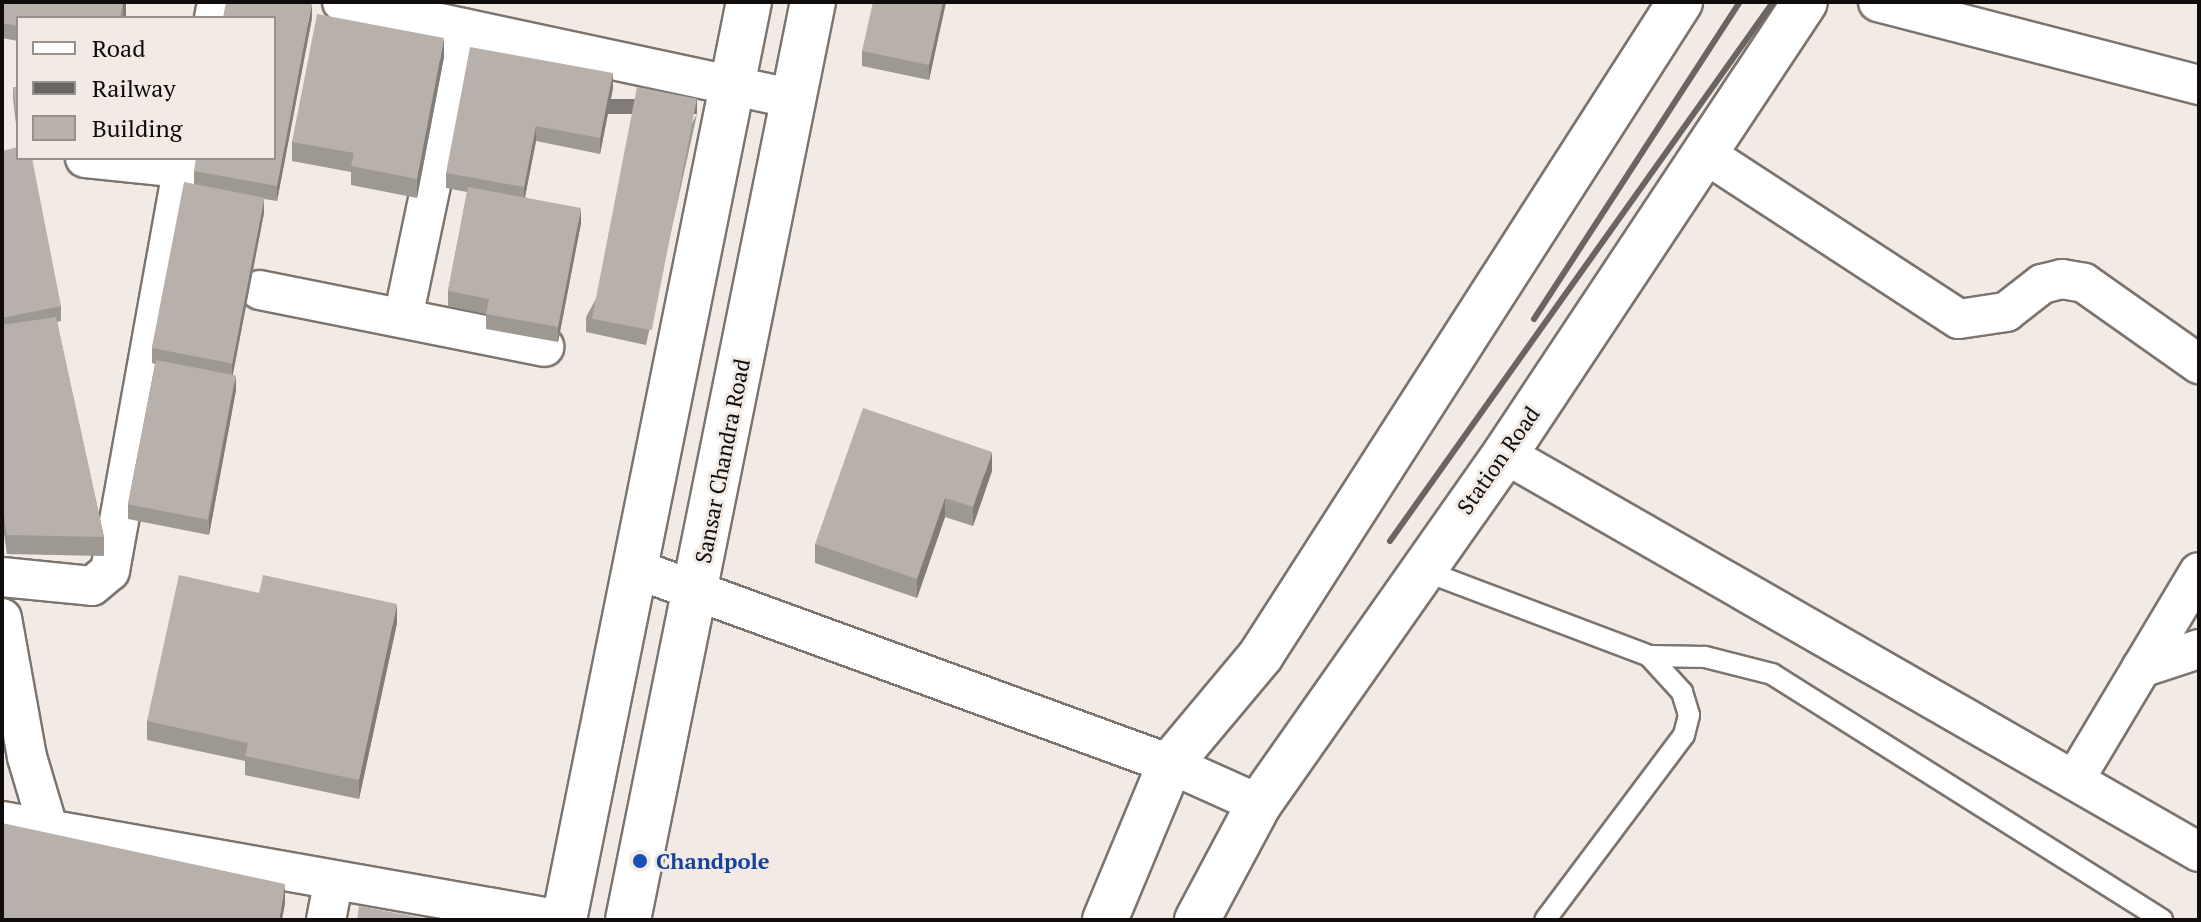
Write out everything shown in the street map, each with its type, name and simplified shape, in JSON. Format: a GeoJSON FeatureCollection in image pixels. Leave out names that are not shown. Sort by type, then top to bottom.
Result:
{"type":"FeatureCollection","features":[{"type":"Feature","properties":{"kind":"main road"},"geometry":{"type":"LineString","coordinates":[[563,920],[749,2]]}},
{"type":"Feature","properties":{"kind":"main road","name":"Sansar Chandra Road"},"geometry":{"type":"LineString","coordinates":[[628,920],[697,589],[791,98],[813,2]]}},
{"type":"Feature","properties":{"kind":"main road"},"geometry":{"type":"LineString","coordinates":[[1105,920],[1170,764],[1261,655],[1680,2]]}},
{"type":"Feature","properties":{"kind":"main road","name":"Station Road"},"geometry":{"type":"LineString","coordinates":[[1197,920],[1259,804],[1420,569],[1505,454],[1805,2]]}},
{"type":"Feature","properties":{"kind":"street"},"geometry":{"type":"LineString","coordinates":[[342,2],[791,98]]}},
{"type":"Feature","properties":{"kind":"street"},"geometry":{"type":"LineString","coordinates":[[1878,2],[2199,85]]}},
{"type":"Feature","properties":{"kind":"street"},"geometry":{"type":"LineString","coordinates":[[403,318],[464,28]]}},
{"type":"Feature","properties":{"kind":"street"},"geometry":{"type":"LineString","coordinates":[[1704,153],[1959,319],[2006,312],[2042,284],[2062,279],[2084,283],[2199,364]]}},
{"type":"Feature","properties":{"kind":"street"},"geometry":{"type":"LineString","coordinates":[[2,577],[92,586],[110,571],[183,163],[124,160]]}},
{"type":"Feature","properties":{"kind":"street"},"geometry":{"type":"LineString","coordinates":[[260,290],[544,347]]}},
{"type":"Feature","properties":{"kind":"street"},"geometry":{"type":"LineString","coordinates":[[1505,454],[2199,852]]}},
{"type":"Feature","properties":{"kind":"street"},"geometry":{"type":"LineString","coordinates":[[636,569],[1170,764],[1259,804]]}},
{"type":"Feature","properties":{"kind":"street"},"geometry":{"type":"LineString","coordinates":[[2075,779],[2199,572]]}},
{"type":"Feature","properties":{"kind":"street"},"geometry":{"type":"LineString","coordinates":[[2,618],[6,662],[27,757],[49,831]]}},
{"type":"Feature","properties":{"kind":"street"},"geometry":{"type":"LineString","coordinates":[[2141,668],[2199,649]]}},
{"type":"Feature","properties":{"kind":"street"},"geometry":{"type":"LineString","coordinates":[[2,821],[333,883],[563,920]]}},
{"type":"Feature","properties":{"kind":"street"},"geometry":{"type":"LineString","coordinates":[[326,920],[333,883]]}},
{"type":"Feature","properties":{"kind":"lane"},"geometry":{"type":"LineString","coordinates":[[1420,569],[1649,656],[1705,657],[1772,674],[2162,920]]}},
{"type":"Feature","properties":{"kind":"lane"},"geometry":{"type":"LineString","coordinates":[[1545,920],[1684,735],[1689,715],[1682,692],[1649,656]]}},
{"type":"Feature","properties":{"kind":"building"},"geometry":{"type":"Polygon","coordinates":[[[2,2],[123,2],[120,16],[16,16],[16,26],[2,23],[2,2]]]}},
{"type":"Feature","properties":{"kind":"building"},"geometry":{"type":"Polygon","coordinates":[[[226,2],[312,3],[277,186],[194,171],[196,160],[276,160],[276,16],[223,16],[226,2]]]}},
{"type":"Feature","properties":{"kind":"building"},"geometry":{"type":"Polygon","coordinates":[[[873,2],[943,2],[929,65],[862,51],[873,2]]]}},
{"type":"Feature","properties":{"kind":"building"},"geometry":{"type":"Polygon","coordinates":[[[317,14],[444,38],[417,179],[351,166],[354,153],[292,142],[317,14]]]}},
{"type":"Feature","properties":{"kind":"building"},"geometry":{"type":"Polygon","coordinates":[[[470,47],[613,73],[600,138],[536,126],[524,187],[446,173],[470,47]]]}},
{"type":"Feature","properties":{"kind":"building"},"geometry":{"type":"Polygon","coordinates":[[[637,87],[697,99],[652,330],[592,319],[637,87]]]}},
{"type":"Feature","properties":{"kind":"building"},"geometry":{"type":"Polygon","coordinates":[[[16,148],[16,160],[32,160],[61,306],[2,318],[2,151],[16,148]]]}},
{"type":"Feature","properties":{"kind":"building"},"geometry":{"type":"Polygon","coordinates":[[[184,182],[264,198],[232,364],[152,348],[184,182]]]}},
{"type":"Feature","properties":{"kind":"building"},"geometry":{"type":"Polygon","coordinates":[[[468,187],[581,208],[558,327],[486,314],[489,299],[448,291],[468,187]]]}},
{"type":"Feature","properties":{"kind":"building"},"geometry":{"type":"Polygon","coordinates":[[[56,317],[104,537],[7,535],[2,502],[2,325],[56,317]]]}},
{"type":"Feature","properties":{"kind":"building"},"geometry":{"type":"Polygon","coordinates":[[[156,360],[236,375],[207,520],[128,504],[156,360]]]}},
{"type":"Feature","properties":{"kind":"building"},"geometry":{"type":"Polygon","coordinates":[[[863,408],[992,452],[973,507],[945,498],[917,579],[815,544],[863,408]]]}},
{"type":"Feature","properties":{"kind":"building"},"geometry":{"type":"Polygon","coordinates":[[[179,575],[259,593],[263,575],[397,604],[359,780],[245,756],[248,743],[147,721],[179,575]]]}},
{"type":"Feature","properties":{"kind":"building"},"geometry":{"type":"Polygon","coordinates":[[[2,823],[285,884],[279,920],[2,920],[2,823]]]}},
{"type":"Feature","properties":{"kind":"building"},"geometry":{"type":"Polygon","coordinates":[[[359,906],[433,920],[357,920],[359,906]]]}},
{"type":"Feature","properties":{"kind":"railway"},"geometry":{"type":"LineString","coordinates":[[1534,319],[1740,2]]}},
{"type":"Feature","properties":{"kind":"railway"},"geometry":{"type":"LineString","coordinates":[[1390,541],[1773,2]]}},
{"type":"Feature","properties":{"kind":"place","name":"Chandpole"},"geometry":{"type":"Point","coordinates":[640,861]}}]}
